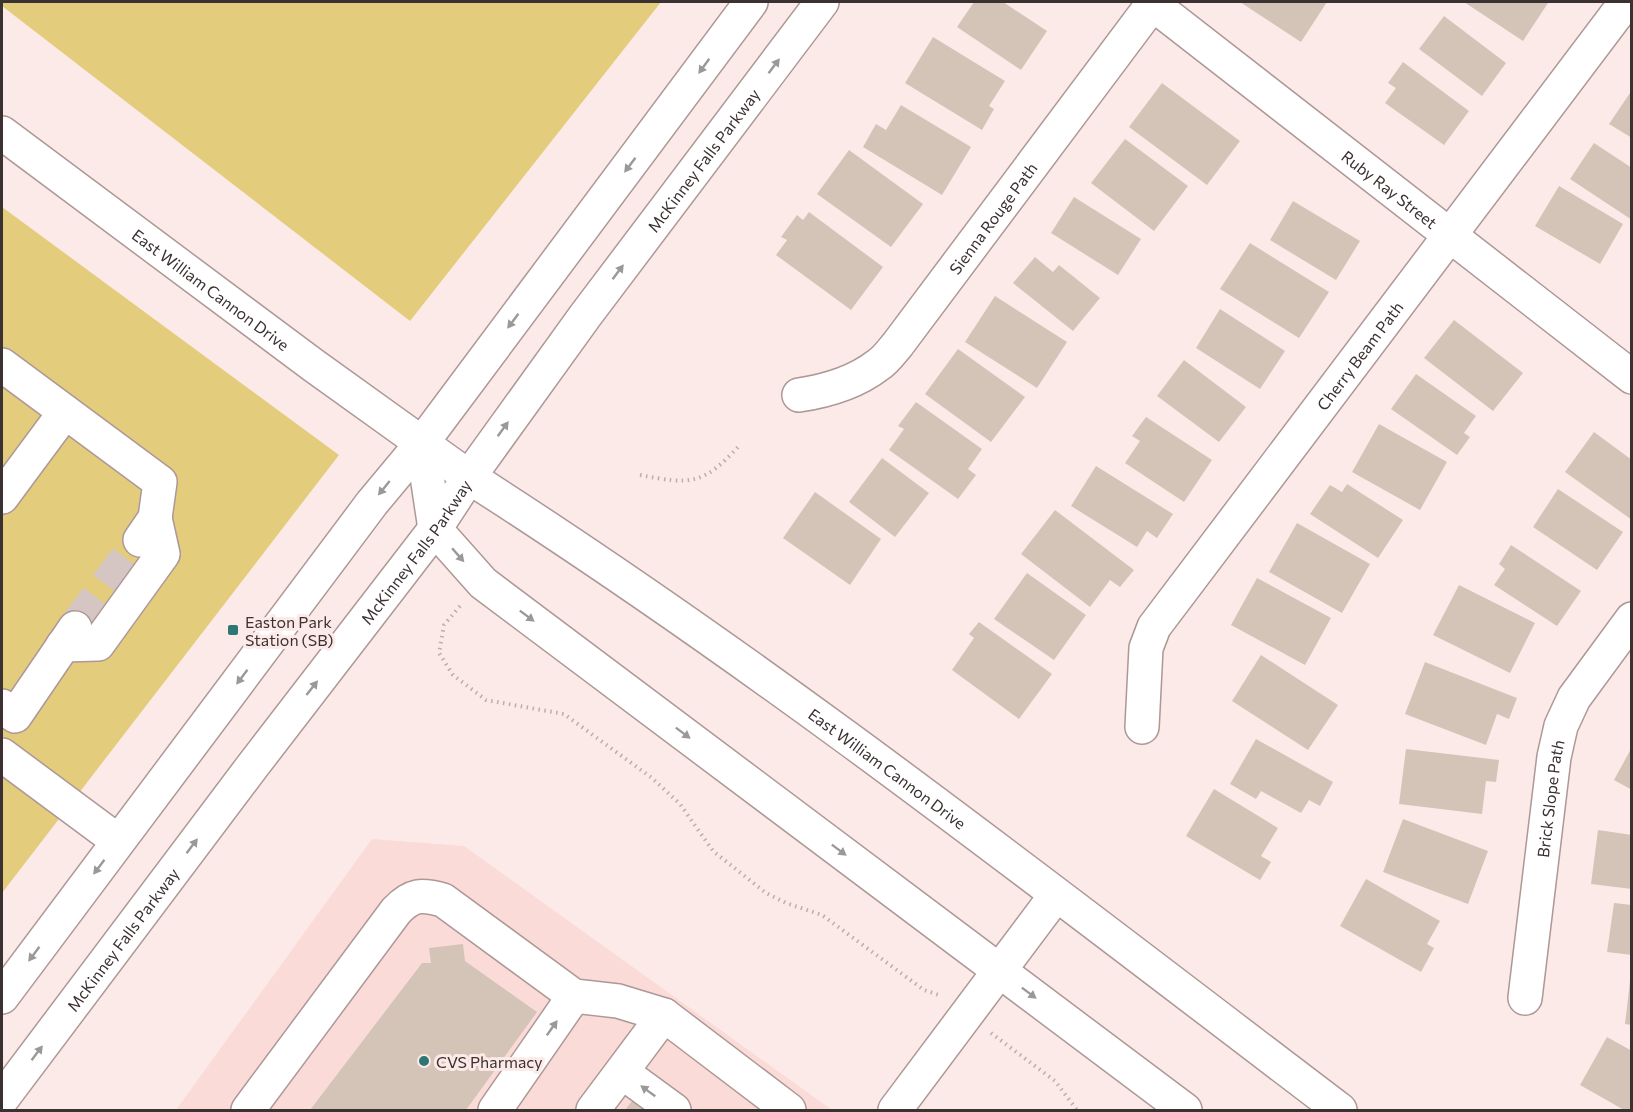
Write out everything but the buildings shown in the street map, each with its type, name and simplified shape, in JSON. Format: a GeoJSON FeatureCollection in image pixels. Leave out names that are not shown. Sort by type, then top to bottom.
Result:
{"type":"FeatureCollection","features":[{"type":"Feature","properties":{"kind":"street"},"geometry":{"type":"LineString","coordinates":[[2,997],[372,503],[422,443],[751,2]]}},
{"type":"Feature","properties":{"kind":"street","name":"McKinney Falls Parkway"},"geometry":{"type":"LineString","coordinates":[[2,1100],[250,768],[435,529],[469,477],[585,316],[822,2]]}},
{"type":"Feature","properties":{"kind":"street","name":"Ruby Ray Street"},"geometry":{"type":"LineString","coordinates":[[1153,2],[1632,377]]}},
{"type":"Feature","properties":{"kind":"street","name":"Sienna Rouge Path"},"geometry":{"type":"LineString","coordinates":[[799,395],[824,391],[852,380],[879,365],[898,344],[1153,2]]}},
{"type":"Feature","properties":{"kind":"street","name":"Cherry Beam Path"},"geometry":{"type":"LineString","coordinates":[[1142,727],[1146,648],[1154,627],[1626,2]]}},
{"type":"Feature","properties":{"kind":"street","name":"East William Cannon Drive"},"geometry":{"type":"LineString","coordinates":[[2,133],[313,365],[469,477],[713,639],[1340,1110]]}},
{"type":"Feature","properties":{"kind":"street"},"geometry":{"type":"LineString","coordinates":[[2,364],[160,482],[147,529],[163,554],[98,644],[70,635],[15,716],[2,706]]}},
{"type":"Feature","properties":{"kind":"street"},"geometry":{"type":"LineString","coordinates":[[2,497],[65,412]]}},
{"type":"Feature","properties":{"kind":"street"},"geometry":{"type":"LineString","coordinates":[[422,443],[435,529],[483,583],[1185,1110]]}},
{"type":"Feature","properties":{"kind":"street","name":"Brick Slope Path"},"geometry":{"type":"LineString","coordinates":[[1526,998],[1554,757],[1561,726],[1574,698],[1632,619]]}},
{"type":"Feature","properties":{"kind":"street"},"geometry":{"type":"LineString","coordinates":[[2,755],[118,841]]}},
{"type":"Feature","properties":{"kind":"street"},"geometry":{"type":"LineString","coordinates":[[895,1110],[1056,895]]}},
{"type":"Feature","properties":{"kind":"street"},"geometry":{"type":"LineString","coordinates":[[248,1110],[396,911],[406,901],[418,896],[430,896],[443,900],[574,996],[618,1001],[664,1015],[784,1109]]}},
{"type":"Feature","properties":{"kind":"street"},"geometry":{"type":"LineString","coordinates":[[495,1110],[574,996]]}},
{"type":"Feature","properties":{"kind":"street"},"geometry":{"type":"LineString","coordinates":[[593,1110],[664,1015]]}},
{"type":"Feature","properties":{"kind":"street"},"geometry":{"type":"LineString","coordinates":[[622,1072],[674,1110]]}},
{"type":"Feature","properties":{"kind":"path"},"geometry":{"type":"LineString","coordinates":[[640,475],[687,482],[703,477],[722,464],[739,446]]}},
{"type":"Feature","properties":{"kind":"path"},"geometry":{"type":"LineString","coordinates":[[460,606],[444,625],[439,653],[453,675],[486,700],[564,714],[652,778],[680,804],[713,851],[766,893],[786,903],[822,915],[924,990],[940,995],[1055,1081],[1077,1110]]}},
{"type":"Feature","properties":{"kind":"shaded area"},"geometry":{"type":"Polygon","coordinates":[[[2,2],[661,2],[410,321],[2,6],[2,2]]]}},
{"type":"Feature","properties":{"kind":"shaded area"},"geometry":{"type":"Polygon","coordinates":[[[2,207],[339,455],[2,893],[2,207]]]}},
{"type":"Feature","properties":{"kind":"shaded area"},"geometry":{"type":"Polygon","coordinates":[[[372,839],[464,846],[832,1110],[176,1110],[372,839]]]}},
{"type":"Feature","properties":{"kind":"tunnel"},"geometry":{"type":"LineString","coordinates":[[77,624],[140,540]]}},
{"type":"Feature","properties":{"kind":"place","name":"Easton Park Station (SB)"},"geometry":{"type":"Point","coordinates":[233,630]}},
{"type":"Feature","properties":{"kind":"place","name":"CVS Pharmacy"},"geometry":{"type":"Point","coordinates":[424,1061]}}]}
